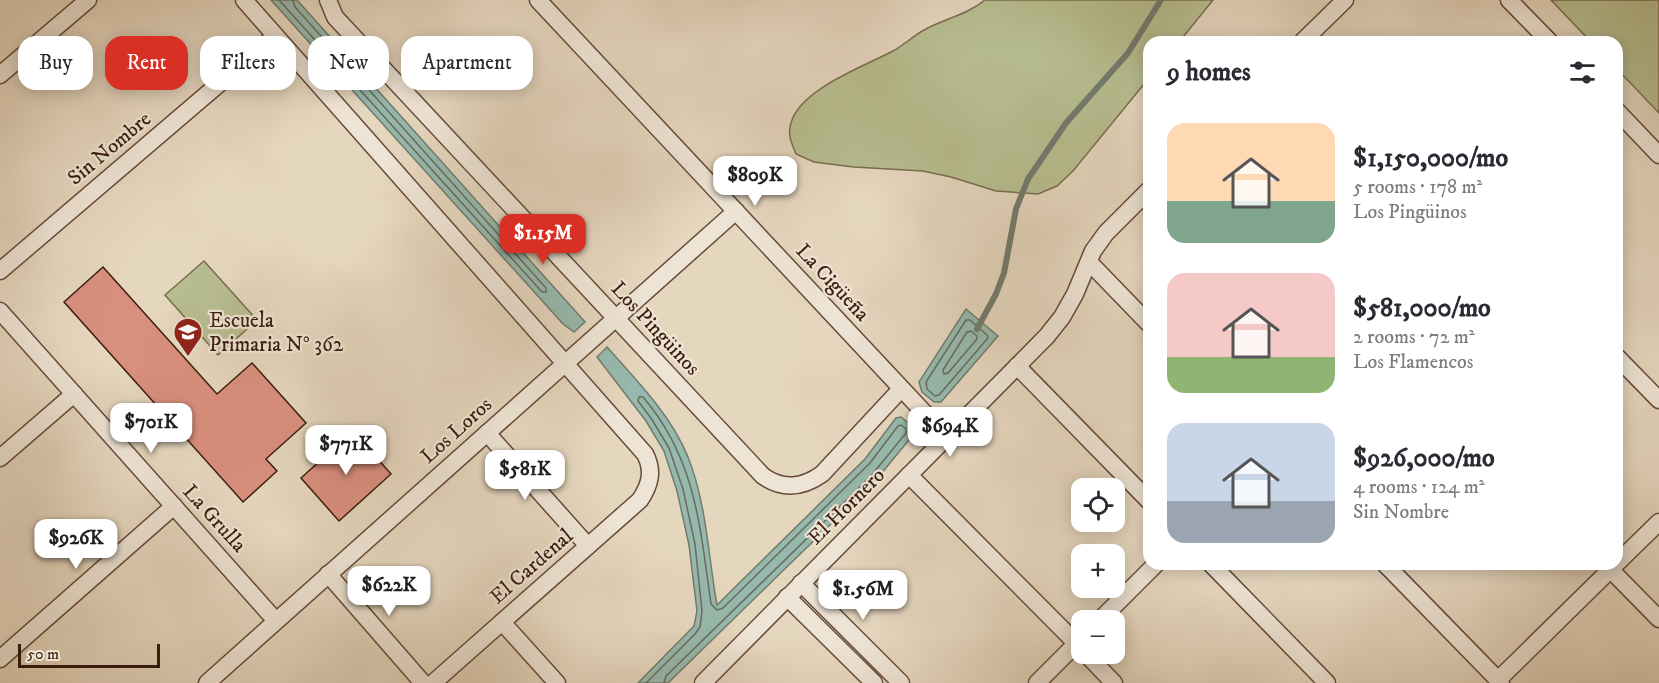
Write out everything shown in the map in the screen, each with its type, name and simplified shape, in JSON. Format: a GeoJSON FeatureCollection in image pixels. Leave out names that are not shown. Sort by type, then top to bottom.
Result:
{"type":"FeatureCollection","features":[{"type":"Feature","properties":{"kind":"street"},"geometry":{"type":"LineString","coordinates":[[0,75],[88,0]]}},
{"type":"Feature","properties":{"kind":"street"},"geometry":{"type":"LineString","coordinates":[[243,0],[275,36]]}},
{"type":"Feature","properties":{"kind":"street","name":"La Cigüeña"},"geometry":{"type":"LineString","coordinates":[[538,0],[947,437]]}},
{"type":"Feature","properties":{"kind":"street"},"geometry":{"type":"LineString","coordinates":[[1309,36],[1345,0]]}},
{"type":"Feature","properties":{"kind":"street"},"geometry":{"type":"LineString","coordinates":[[1509,0],[1544,36]]}},
{"type":"Feature","properties":{"kind":"street","name":"Los Pingüinos"},"geometry":{"type":"LineString","coordinates":[[328,1],[335,16],[764,476],[782,486],[792,486]]}},
{"type":"Feature","properties":{"kind":"street"},"geometry":{"type":"LineString","coordinates":[[296,60],[565,363]]}},
{"type":"Feature","properties":{"kind":"street","name":"Sin Nombre"},"geometry":{"type":"LineString","coordinates":[[0,272],[212,90]]}},
{"type":"Feature","properties":{"kind":"street"},"geometry":{"type":"LineString","coordinates":[[1623,117],[1659,155]]}},
{"type":"Feature","properties":{"kind":"street","name":"El Hornero"},"geometry":{"type":"LineString","coordinates":[[703,683],[1047,336],[1062,317],[1106,233],[1143,196]]}},
{"type":"Feature","properties":{"kind":"street","name":"Los Loros"},"geometry":{"type":"LineString","coordinates":[[207,683],[736,211]]}},
{"type":"Feature","properties":{"kind":"street"},"geometry":{"type":"LineString","coordinates":[[1089,262],[1143,318]]}},
{"type":"Feature","properties":{"kind":"street","name":"La Grulla"},"geometry":{"type":"LineString","coordinates":[[0,311],[276,621]]}},
{"type":"Feature","properties":{"kind":"street","name":"El Cardenal"},"geometry":{"type":"LineString","coordinates":[[433,683],[640,500],[649,485],[651,476],[649,461],[645,454],[565,363]]}},
{"type":"Feature","properties":{"kind":"street"},"geometry":{"type":"LineString","coordinates":[[1623,363],[1659,400]]}},
{"type":"Feature","properties":{"kind":"street"},"geometry":{"type":"LineString","coordinates":[[1017,366],[1143,495]]}},
{"type":"Feature","properties":{"kind":"street","name":"El Hornero"},"geometry":{"type":"LineString","coordinates":[[792,486],[803,484],[822,474],[901,389]]}},
{"type":"Feature","properties":{"kind":"street"},"geometry":{"type":"LineString","coordinates":[[0,458],[74,394]]}},
{"type":"Feature","properties":{"kind":"street"},"geometry":{"type":"LineString","coordinates":[[487,433],[588,546]]}},
{"type":"Feature","properties":{"kind":"street"},"geometry":{"type":"LineString","coordinates":[[909,475],[1071,636]]}},
{"type":"Feature","properties":{"kind":"street"},"geometry":{"type":"LineString","coordinates":[[0,659],[174,506]]}},
{"type":"Feature","properties":{"kind":"street"},"geometry":{"type":"LineString","coordinates":[[1623,555],[1659,522]]}},
{"type":"Feature","properties":{"kind":"street"},"geometry":{"type":"LineString","coordinates":[[1110,610],[1150,570]]}},
{"type":"Feature","properties":{"kind":"street"},"geometry":{"type":"LineString","coordinates":[[1217,570],[1327,683]]}},
{"type":"Feature","properties":{"kind":"street"},"geometry":{"type":"LineString","coordinates":[[1391,570],[1500,681],[1607,570]]}},
{"type":"Feature","properties":{"kind":"street"},"geometry":{"type":"LineString","coordinates":[[1616,570],[1659,619]]}},
{"type":"Feature","properties":{"kind":"street"},"geometry":{"type":"LineString","coordinates":[[328,574],[423,683]]}},
{"type":"Feature","properties":{"kind":"street"},"geometry":{"type":"LineString","coordinates":[[801,583],[901,683]]}},
{"type":"Feature","properties":{"kind":"street"},"geometry":{"type":"LineString","coordinates":[[787,597],[874,683]]}},
{"type":"Feature","properties":{"kind":"street"},"geometry":{"type":"LineString","coordinates":[[502,622],[557,683]]}},
{"type":"Feature","properties":{"kind":"street"},"geometry":{"type":"LineString","coordinates":[[1037,683],[1071,654]]}},
{"type":"Feature","properties":{"kind":"street"},"geometry":{"type":"LineString","coordinates":[[1097,664],[1114,683]]}},
{"type":"Feature","properties":{"kind":"green space"},"geometry":{"type":"Polygon","coordinates":[[[985,0],[1213,0],[1184,36],[1143,36],[1143,85],[1073,171],[1057,186],[1038,194],[996,191],[923,171],[814,162],[796,154],[790,139],[791,123],[797,111],[820,89],[893,51],[924,30],[985,0]]]}},
{"type":"Feature","properties":{"kind":"green space"},"geometry":{"type":"Polygon","coordinates":[[[1551,0],[1659,0],[1659,113],[1623,75],[1623,36],[1585,36],[1551,0]]]}},
{"type":"Feature","properties":{"kind":"green space"},"geometry":{"type":"Polygon","coordinates":[[[204,261],[257,320],[218,355],[165,295],[204,261]]]}},
{"type":"Feature","properties":{"kind":"water"},"geometry":{"type":"Polygon","coordinates":[[[271,0],[297,0],[329,36],[308,36],[308,41],[271,0]]]}},
{"type":"Feature","properties":{"kind":"water"},"geometry":{"type":"Polygon","coordinates":[[[352,90],[377,90],[585,322],[574,332],[563,324],[352,90]]]}},
{"type":"Feature","properties":{"kind":"water"},"geometry":{"type":"Polygon","coordinates":[[[966,309],[998,336],[941,402],[934,402],[922,392],[919,382],[966,309]]]}},
{"type":"Feature","properties":{"kind":"water"},"geometry":{"type":"Polygon","coordinates":[[[607,347],[663,413],[688,457],[703,512],[717,605],[865,459],[896,418],[901,417],[913,427],[913,435],[876,480],[668,683],[638,683],[694,626],[697,611],[689,545],[677,491],[664,451],[646,421],[597,357],[607,347]]]}},
{"type":"Feature","properties":{"kind":"building"},"geometry":{"type":"Polygon","coordinates":[[[103,267],[217,394],[252,363],[306,423],[266,459],[277,471],[243,502],[64,302],[103,267]]]}},
{"type":"Feature","properties":{"kind":"building"},"geometry":{"type":"Polygon","coordinates":[[[353,431],[391,474],[339,521],[301,478],[353,431]]]}},
{"type":"Feature","properties":{"kind":"waterway"},"geometry":{"type":"LineString","coordinates":[[977,329],[996,294],[1004,273],[1016,209],[1028,179],[1066,123],[1128,53],[1161,0]]}},
{"type":"Feature","properties":{"kind":"place","name":"Escuela Primaria N° 362"},"geometry":{"type":"Point","coordinates":[188,358]}}]}
